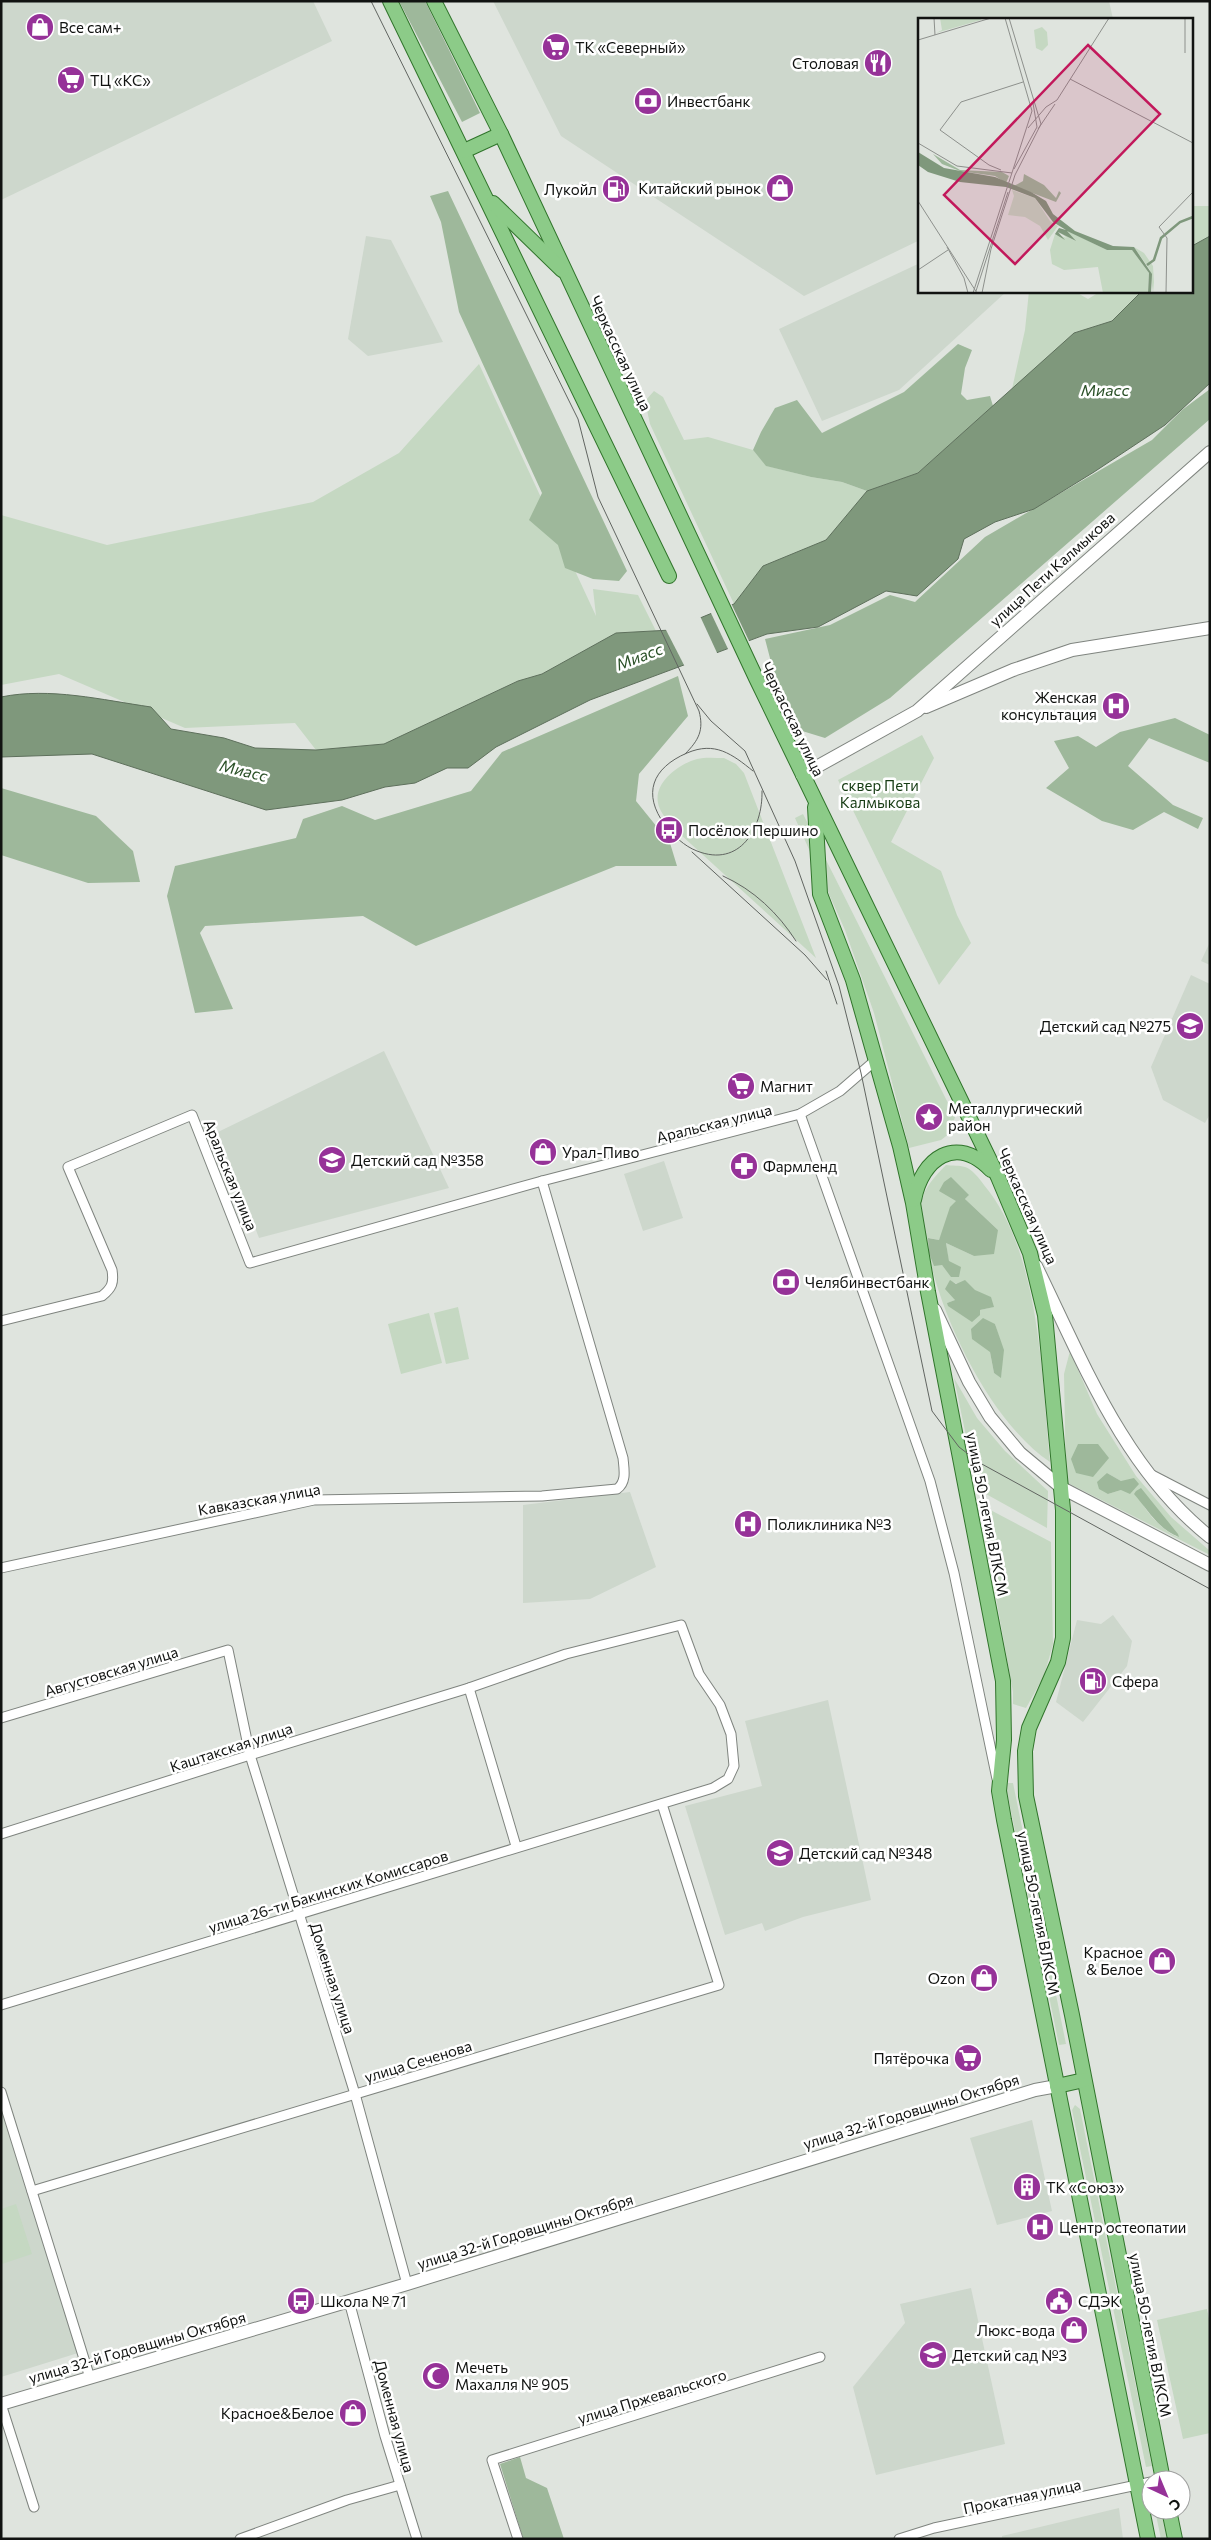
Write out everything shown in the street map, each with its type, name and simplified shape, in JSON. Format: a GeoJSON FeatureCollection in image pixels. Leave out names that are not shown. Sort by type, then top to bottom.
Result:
{"type":"FeatureCollection","features":[{"type":"Feature","properties":{"kind":"main road"},"geometry":{"type":"LineString","coordinates":[[390,1],[669,576]]}},
{"type":"Feature","properties":{"kind":"main road","name":"Черкасская улица"},"geometry":{"type":"LineString","coordinates":[[434,1],[501,134],[802,775],[998,1177],[1030,1254],[1098,1395],[1146,1472],[1176,1507],[1210,1536]]}},
{"type":"Feature","properties":{"kind":"main road"},"geometry":{"type":"LineString","coordinates":[[464,151],[501,134]]}},
{"type":"Feature","properties":{"kind":"main road"},"geometry":{"type":"LineString","coordinates":[[485,196],[568,276]]}},
{"type":"Feature","properties":{"kind":"main road","name":"улица Пети Калмыкова"},"geometry":{"type":"LineString","coordinates":[[917,711],[1210,452]]}},
{"type":"Feature","properties":{"kind":"main road","name":"улица Пети Калмыкова"},"geometry":{"type":"LineString","coordinates":[[802,775],[917,711],[1013,670],[1072,650],[1210,628]]}},
{"type":"Feature","properties":{"kind":"main road"},"geometry":{"type":"LineString","coordinates":[[814,800],[820,894],[853,980],[877,1059],[913,1203],[928,1292],[950,1346],[990,1417],[1020,1452],[1062,1488],[1210,1566]]}},
{"type":"Feature","properties":{"kind":"main road"},"geometry":{"type":"LineString","coordinates":[[913,1203],[917,1184],[926,1168],[950,1152],[963,1151],[975,1156],[998,1177]]}},
{"type":"Feature","properties":{"kind":"main road","name":"улица 50-летия ВЛКСМ"},"geometry":{"type":"LineString","coordinates":[[1030,1254],[1045,1315],[1062,1488],[1063,1638],[1058,1662],[1029,1728],[1025,1751],[1026,1796],[1084,2080],[1157,2470]]}},
{"type":"Feature","properties":{"kind":"main road","name":"улица 50-летия ВЛКСМ"},"geometry":{"type":"LineString","coordinates":[[928,1292],[1003,1681],[1004,1740],[999,1791],[1056,2086],[1148,2539]]}},
{"type":"Feature","properties":{"kind":"main road"},"geometry":{"type":"LineString","coordinates":[[1056,2086],[1084,2080]]}},
{"type":"Feature","properties":{"kind":"main road","name":"улица 32-й Годовщины Октября"},"geometry":{"type":"LineString","coordinates":[[1,2404],[407,2284],[1035,2090],[1056,2086]]}},
{"type":"Feature","properties":{"kind":"main road"},"geometry":{"type":"LineString","coordinates":[[1171,2520],[1175,2539]]}},
{"type":"Feature","properties":{"kind":"street","name":"Аральская улица"},"geometry":{"type":"LineString","coordinates":[[1,1321],[102,1296],[110,1290],[114,1281],[112,1270],[68,1167],[192,1115],[250,1263],[542,1181],[800,1114],[840,1091],[877,1059]]}},
{"type":"Feature","properties":{"kind":"street"},"geometry":{"type":"LineString","coordinates":[[800,1114],[930,1482],[954,1573],[999,1791]]}},
{"type":"Feature","properties":{"kind":"street","name":"Кавказская улица"},"geometry":{"type":"LineString","coordinates":[[1,1568],[314,1500],[542,1496],[617,1489],[622,1486],[625,1475],[622,1458],[542,1181]]}},
{"type":"Feature","properties":{"kind":"street"},"geometry":{"type":"LineString","coordinates":[[1146,1472],[1210,1505]]}},
{"type":"Feature","properties":{"kind":"street","name":"Каштакская улица"},"geometry":{"type":"LineString","coordinates":[[1,1834],[469,1688],[566,1654],[681,1625]]}},
{"type":"Feature","properties":{"kind":"street","name":"улица 26-ти Бакинских Комиссаров"},"geometry":{"type":"LineString","coordinates":[[1,2005],[299,1916],[516,1846],[713,1788],[728,1779],[734,1766],[731,1734],[720,1705],[699,1674],[681,1625]]}},
{"type":"Feature","properties":{"kind":"street","name":"Августовская улица"},"geometry":{"type":"LineString","coordinates":[[1,1718],[228,1650]]}},
{"type":"Feature","properties":{"kind":"street","name":"Доменная улица"},"geometry":{"type":"LineString","coordinates":[[228,1650],[250,1755],[355,2094],[407,2284]]}},
{"type":"Feature","properties":{"kind":"street"},"geometry":{"type":"LineString","coordinates":[[469,1688],[516,1846]]}},
{"type":"Feature","properties":{"kind":"street","name":"улица Сеченова"},"geometry":{"type":"LineString","coordinates":[[32,2191],[719,1985],[662,1804]]}},
{"type":"Feature","properties":{"kind":"street"},"geometry":{"type":"LineString","coordinates":[[1,2092],[90,2378]]}},
{"type":"Feature","properties":{"kind":"street","name":"Доменная улица"},"geometry":{"type":"LineString","coordinates":[[349,2301],[400,2485],[417,2539]]}},
{"type":"Feature","properties":{"kind":"street","name":"улица Пржевальского"},"geometry":{"type":"LineString","coordinates":[[518,2539],[492,2460],[820,2357]]}},
{"type":"Feature","properties":{"kind":"street"},"geometry":{"type":"LineString","coordinates":[[1,2404],[34,2507]]}},
{"type":"Feature","properties":{"kind":"street","name":"Прокатная улица"},"geometry":{"type":"LineString","coordinates":[[898,2539],[934,2528],[1141,2484]]}},
{"type":"Feature","properties":{"kind":"street"},"geometry":{"type":"LineString","coordinates":[[240,2539],[347,2500],[400,2485]]}},
{"type":"Feature","properties":{"kind":"shaded area"},"geometry":{"type":"Polygon","coordinates":[[[1,1],[313,1],[332,41],[1,200],[1,1]]]}},
{"type":"Feature","properties":{"kind":"shaded area"},"geometry":{"type":"Polygon","coordinates":[[[399,1],[425,1],[480,113],[462,122],[399,1]]]}},
{"type":"Feature","properties":{"kind":"shaded area","name":"Китайский рынок"},"geometry":{"type":"Polygon","coordinates":[[[493,1],[1109,1],[1113,18],[918,18],[918,241],[804,296],[561,136],[493,1]]]}},
{"type":"Feature","properties":{"kind":"shaded area"},"geometry":{"type":"Polygon","coordinates":[[[448,191],[627,571],[619,581],[593,579],[565,568],[558,545],[529,520],[542,493],[459,312],[441,222],[430,196],[448,191]]]}},
{"type":"Feature","properties":{"kind":"shaded area"},"geometry":{"type":"Polygon","coordinates":[[[366,236],[391,240],[443,342],[368,356],[348,339],[366,236]]]}},
{"type":"Feature","properties":{"kind":"shaded area"},"geometry":{"type":"Polygon","coordinates":[[[918,264],[918,292],[1006,292],[899,390],[822,421],[779,329],[918,264]]]}},
{"type":"Feature","properties":{"kind":"shaded area"},"geometry":{"type":"Polygon","coordinates":[[[958,344],[972,350],[965,368],[961,394],[967,400],[990,396],[993,406],[918,473],[867,491],[842,482],[766,466],[753,450],[775,408],[797,400],[822,433],[904,392],[958,344]]]}},
{"type":"Feature","properties":{"kind":"shaded area"},"geometry":{"type":"Polygon","coordinates":[[[1210,389],[1210,419],[890,698],[825,738],[799,730],[777,685],[765,639],[830,625],[890,595],[915,602],[985,537],[1152,440],[1182,410],[1210,389]]]}},
{"type":"Feature","properties":{"kind":"shaded area"},"geometry":{"type":"Polygon","coordinates":[[[678,676],[688,716],[639,774],[636,801],[670,843],[677,866],[616,866],[416,946],[363,916],[205,926],[200,933],[233,1009],[195,1013],[167,896],[175,866],[296,838],[303,819],[342,806],[375,820],[471,791],[502,752],[678,676]]]}},
{"type":"Feature","properties":{"kind":"shaded area"},"geometry":{"type":"Polygon","coordinates":[[[1175,718],[1210,735],[1210,763],[1149,738],[1128,766],[1173,805],[1203,818],[1198,829],[1164,812],[1133,830],[1102,821],[1046,788],[1069,768],[1054,741],[1078,736],[1096,747],[1120,732],[1175,718]]]}},
{"type":"Feature","properties":{"kind":"shaded area"},"geometry":{"type":"Polygon","coordinates":[[[1,788],[96,816],[133,851],[140,882],[88,883],[1,855],[1,788]]]}},
{"type":"Feature","properties":{"kind":"shaded area"},"geometry":{"type":"Polygon","coordinates":[[[1210,942],[1210,965],[1201,961],[1210,942]]]}},
{"type":"Feature","properties":{"kind":"shaded area","name":"Детский сад №275"},"geometry":{"type":"Polygon","coordinates":[[[1191,975],[1210,984],[1210,1114],[1205,1123],[1163,1100],[1151,1067],[1191,975]]]}},
{"type":"Feature","properties":{"kind":"shaded area","name":"Детский сад №358"},"geometry":{"type":"Polygon","coordinates":[[[384,1051],[449,1188],[259,1238],[218,1132],[384,1051]]]}},
{"type":"Feature","properties":{"kind":"shaded area"},"geometry":{"type":"Polygon","coordinates":[[[664,1161],[683,1218],[643,1231],[624,1174],[664,1161]]]}},
{"type":"Feature","properties":{"kind":"shaded area"},"geometry":{"type":"Polygon","coordinates":[[[951,1177],[969,1195],[965,1199],[998,1230],[994,1254],[974,1256],[946,1243],[949,1261],[961,1267],[959,1277],[951,1277],[942,1265],[934,1266],[929,1253],[928,1238],[939,1240],[950,1207],[956,1201],[939,1191],[944,1182],[951,1177]]]}},
{"type":"Feature","properties":{"kind":"shaded area"},"geometry":{"type":"Polygon","coordinates":[[[950,1280],[956,1284],[965,1280],[975,1290],[991,1297],[994,1307],[980,1310],[980,1315],[972,1322],[948,1306],[947,1303],[955,1300],[945,1289],[950,1280]]]}},
{"type":"Feature","properties":{"kind":"shaded area"},"geometry":{"type":"Polygon","coordinates":[[[983,1318],[995,1324],[1004,1350],[1001,1378],[994,1373],[990,1352],[972,1339],[971,1329],[983,1318]]]}},
{"type":"Feature","properties":{"kind":"shaded area"},"geometry":{"type":"Polygon","coordinates":[[[1078,1444],[1098,1444],[1109,1458],[1093,1477],[1076,1473],[1071,1459],[1078,1444]]]}},
{"type":"Feature","properties":{"kind":"shaded area"},"geometry":{"type":"Polygon","coordinates":[[[1107,1473],[1121,1481],[1134,1478],[1139,1484],[1130,1494],[1121,1490],[1108,1494],[1099,1489],[1097,1482],[1107,1473]]]}},
{"type":"Feature","properties":{"kind":"shaded area"},"geometry":{"type":"Polygon","coordinates":[[[1141,1488],[1179,1537],[1160,1525],[1134,1494],[1141,1488]]]}},
{"type":"Feature","properties":{"kind":"shaded area"},"geometry":{"type":"Polygon","coordinates":[[[630,1492],[656,1567],[590,1599],[523,1603],[523,1505],[630,1492]]]}},
{"type":"Feature","properties":{"kind":"shaded area"},"geometry":{"type":"Polygon","coordinates":[[[1113,1615],[1132,1641],[1127,1666],[1083,1722],[1056,1702],[1077,1620],[1101,1624],[1113,1615]]]}},
{"type":"Feature","properties":{"kind":"shaded area","name":"Детский сад №348"},"geometry":{"type":"Polygon","coordinates":[[[828,1700],[871,1900],[803,1917],[765,1931],[762,1923],[725,1935],[685,1806],[762,1786],[745,1721],[828,1700]]]}},
{"type":"Feature","properties":{"kind":"shaded area"},"geometry":{"type":"Polygon","coordinates":[[[1,2108],[78,2353],[1,2377],[1,2108]]]}},
{"type":"Feature","properties":{"kind":"shaded area"},"geometry":{"type":"Polygon","coordinates":[[[1032,2120],[1052,2211],[997,2225],[970,2138],[1032,2120]]]}},
{"type":"Feature","properties":{"kind":"shaded area","name":"Детский сад №3"},"geometry":{"type":"Polygon","coordinates":[[[971,2288],[1005,2444],[876,2475],[853,2387],[905,2323],[900,2304],[971,2288]]]}},
{"type":"Feature","properties":{"kind":"shaded area"},"geometry":{"type":"Polygon","coordinates":[[[520,2457],[526,2478],[547,2488],[564,2539],[523,2538],[500,2464],[520,2457]]]}},
{"type":"Feature","properties":{"kind":"shaded area"},"geometry":{"type":"Polygon","coordinates":[[[1119,2508],[1123,2539],[1002,2539],[1002,2536],[1119,2508]]]}},
{"type":"Feature","properties":{"kind":"green space"},"geometry":{"type":"Polygon","coordinates":[[[1194,206],[1210,206],[1210,236],[1194,245],[1194,206]]]}},
{"type":"Feature","properties":{"kind":"green space"},"geometry":{"type":"Polygon","coordinates":[[[1029,292],[1076,292],[1088,299],[1099,292],[1141,292],[1112,321],[1074,333],[1012,389],[1025,330],[1029,292]]]}},
{"type":"Feature","properties":{"kind":"green space"},"geometry":{"type":"Polygon","coordinates":[[[479,364],[596,616],[593,589],[638,595],[656,631],[616,633],[542,674],[518,681],[384,744],[316,750],[295,723],[185,728],[59,674],[1,685],[1,515],[107,545],[313,502],[399,453],[479,364]]]}},
{"type":"Feature","properties":{"kind":"green space"},"geometry":{"type":"Polygon","coordinates":[[[654,391],[663,397],[684,440],[708,437],[753,450],[767,466],[811,477],[842,482],[867,491],[826,540],[763,566],[734,604],[650,424],[645,401],[654,391]]]}},
{"type":"Feature","properties":{"kind":"green space","name":"сквер Пети Калмыкова"},"geometry":{"type":"Polygon","coordinates":[[[922,735],[934,758],[891,842],[941,871],[957,915],[971,943],[939,985],[838,780],[922,735]]]}},
{"type":"Feature","properties":{"kind":"green space"},"geometry":{"type":"Polygon","coordinates":[[[724,758],[736,764],[744,773],[816,958],[669,824],[660,808],[658,795],[660,788],[669,775],[690,761],[724,758]]]}},
{"type":"Feature","properties":{"kind":"green space"},"geometry":{"type":"Polygon","coordinates":[[[803,814],[955,1117],[950,1133],[941,1140],[909,1148],[874,1013],[845,930],[795,818],[803,814]]]}},
{"type":"Feature","properties":{"kind":"green space"},"geometry":{"type":"Polygon","coordinates":[[[946,1165],[968,1168],[975,1174],[1003,1212],[1017,1244],[1035,1317],[1050,1462],[1027,1443],[1005,1418],[985,1389],[967,1358],[951,1324],[939,1291],[929,1259],[921,1206],[927,1187],[946,1165]],[[969,1195],[957,1201],[939,1240],[929,1238],[942,1265],[951,1276],[946,1243],[974,1256],[998,1230],[965,1199],[969,1195]],[[950,1281],[955,1300],[947,1303],[980,1310],[993,1307],[990,1297],[950,1281]],[[995,1324],[990,1352],[994,1373],[1001,1377],[1003,1350],[995,1324]]]}},
{"type":"Feature","properties":{"kind":"green space"},"geometry":{"type":"Polygon","coordinates":[[[458,1307],[469,1359],[446,1364],[434,1313],[458,1307]]]}},
{"type":"Feature","properties":{"kind":"green space"},"geometry":{"type":"Polygon","coordinates":[[[429,1313],[442,1363],[401,1374],[388,1324],[429,1313]]]}},
{"type":"Feature","properties":{"kind":"green space"},"geometry":{"type":"Polygon","coordinates":[[[1070,1351],[1097,1414],[1136,1476],[1171,1517],[1210,1551],[1210,1555],[1066,1482],[1064,1374],[1070,1351]],[[1107,1473],[1108,1494],[1121,1490],[1121,1481],[1107,1473]],[[1143,1504],[1158,1523],[1168,1532],[1178,1537],[1143,1504]]]}},
{"type":"Feature","properties":{"kind":"green space"},"geometry":{"type":"Polygon","coordinates":[[[954,1378],[977,1418],[1005,1451],[1048,1491],[1047,1528],[977,1489],[954,1378]]]}},
{"type":"Feature","properties":{"kind":"green space"},"geometry":{"type":"Polygon","coordinates":[[[979,1504],[1051,1542],[1053,1644],[1044,1676],[1026,1708],[1013,1704],[1013,1692],[979,1504]]]}},
{"type":"Feature","properties":{"kind":"green space"},"geometry":{"type":"Polygon","coordinates":[[[1008,1783],[1013,1783],[1066,2044],[1059,2045],[1007,1792],[1008,1783]]]}},
{"type":"Feature","properties":{"kind":"green space"},"geometry":{"type":"Polygon","coordinates":[[[1075,2105],[1080,2109],[1152,2466],[1146,2467],[1072,2110],[1075,2105]]]}},
{"type":"Feature","properties":{"kind":"green space"},"geometry":{"type":"Polygon","coordinates":[[[16,2204],[32,2254],[2,2264],[1,2209],[16,2204]]]}},
{"type":"Feature","properties":{"kind":"green space"},"geometry":{"type":"Polygon","coordinates":[[[1207,2309],[1210,2323],[1210,2433],[1183,2439],[1157,2320],[1207,2309]]]}},
{"type":"Feature","properties":{"kind":"green space"},"geometry":{"type":"Polygon","coordinates":[[[1157,2520],[1163,2520],[1167,2539],[1161,2539],[1157,2520]]]}},
{"type":"Feature","properties":{"kind":"water","name":"Миасс"},"geometry":{"type":"Polygon","coordinates":[[[1210,236],[1210,383],[1165,425],[1094,472],[1034,509],[995,522],[964,539],[958,559],[917,596],[886,591],[818,627],[767,634],[590,700],[496,747],[468,768],[447,768],[415,783],[385,787],[342,800],[266,810],[92,754],[1,757],[1,697],[38,693],[76,696],[151,707],[171,729],[224,738],[255,748],[316,750],[384,744],[518,681],[542,674],[616,633],[671,630],[734,604],[763,566],[826,540],[867,491],[918,473],[1074,333],[1112,321],[1141,292],[1194,292],[1194,245],[1210,236]]]}},
{"type":"Feature","properties":{"kind":"pier"},"geometry":{"type":"Polygon","coordinates":[[[731,603],[750,643],[729,651],[710,611],[731,603]]]}},
{"type":"Feature","properties":{"kind":"pier"},"geometry":{"type":"Polygon","coordinates":[[[700,616],[718,655],[685,667],[665,628],[700,616]]]}},
{"type":"Feature","properties":{"kind":"tram line"},"geometry":{"type":"LineString","coordinates":[[371,1],[578,419],[598,497],[699,711],[701,724],[699,734],[694,744],[685,754]]}},
{"type":"Feature","properties":{"kind":"tram line"},"geometry":{"type":"LineString","coordinates":[[697,704],[711,721],[745,751],[795,861],[839,986],[861,1073],[932,1411],[959,1447],[980,1463],[1210,1589]]}},
{"type":"Feature","properties":{"kind":"tram line"},"geometry":{"type":"LineString","coordinates":[[753,771],[738,759],[723,751],[706,748],[687,753],[666,766],[654,783],[654,803],[658,814],[672,833],[688,846],[697,851],[712,855],[725,854],[737,849],[753,831],[761,805],[762,791]]}},
{"type":"Feature","properties":{"kind":"tram line"},"geometry":{"type":"LineString","coordinates":[[692,852],[805,955],[827,980]]}},
{"type":"Feature","properties":{"kind":"tram line"},"geometry":{"type":"LineString","coordinates":[[723,876],[745,888],[764,903],[796,941]]}},
{"type":"Feature","properties":{"kind":"tram line"},"geometry":{"type":"LineString","coordinates":[[826,971],[837,1004]]}},
{"type":"Feature","properties":{"kind":"place","name":"Все сам+"},"geometry":{"type":"Point","coordinates":[40,27]}},
{"type":"Feature","properties":{"kind":"place","name":"ТК «Северный»"},"geometry":{"type":"Point","coordinates":[556,47]}},
{"type":"Feature","properties":{"kind":"place","name":"Столовая"},"geometry":{"type":"Point","coordinates":[878,63]}},
{"type":"Feature","properties":{"kind":"place","name":"ТЦ «КС»"},"geometry":{"type":"Point","coordinates":[71,80]}},
{"type":"Feature","properties":{"kind":"place","name":"Инвестбанк"},"geometry":{"type":"Point","coordinates":[648,101]}},
{"type":"Feature","properties":{"kind":"place","name":"Китайский рынок"},"geometry":{"type":"Point","coordinates":[780,188]}},
{"type":"Feature","properties":{"kind":"place","name":"Лукойл"},"geometry":{"type":"Point","coordinates":[616,189]}},
{"type":"Feature","properties":{"kind":"place","name":"Женская консультация"},"geometry":{"type":"Point","coordinates":[1116,706]}},
{"type":"Feature","properties":{"kind":"place","name":"Посёлок Першино"},"geometry":{"type":"Point","coordinates":[669,830]}},
{"type":"Feature","properties":{"kind":"place","name":"Детский сад №275"},"geometry":{"type":"Point","coordinates":[1190,1026]}},
{"type":"Feature","properties":{"kind":"place","name":"Магнит"},"geometry":{"type":"Point","coordinates":[741,1086]}},
{"type":"Feature","properties":{"kind":"place","name":"Металлургический район"},"geometry":{"type":"Point","coordinates":[929,1117]}},
{"type":"Feature","properties":{"kind":"place","name":"Урал-Пиво"},"geometry":{"type":"Point","coordinates":[543,1152]}},
{"type":"Feature","properties":{"kind":"place","name":"Детский сад №358"},"geometry":{"type":"Point","coordinates":[332,1160]}},
{"type":"Feature","properties":{"kind":"place","name":"Фармленд"},"geometry":{"type":"Point","coordinates":[744,1166]}},
{"type":"Feature","properties":{"kind":"place","name":"Челябинвестбанк"},"geometry":{"type":"Point","coordinates":[786,1282]}},
{"type":"Feature","properties":{"kind":"place","name":"Поликлиника №3"},"geometry":{"type":"Point","coordinates":[748,1524]}},
{"type":"Feature","properties":{"kind":"place","name":"Сфера"},"geometry":{"type":"Point","coordinates":[1093,1681]}},
{"type":"Feature","properties":{"kind":"place","name":"Детский сад №348"},"geometry":{"type":"Point","coordinates":[780,1853]}},
{"type":"Feature","properties":{"kind":"place","name":"Красное & Белое"},"geometry":{"type":"Point","coordinates":[1162,1961]}},
{"type":"Feature","properties":{"kind":"place","name":"Ozon"},"geometry":{"type":"Point","coordinates":[984,1978]}},
{"type":"Feature","properties":{"kind":"place","name":"Пятёрочка"},"geometry":{"type":"Point","coordinates":[968,2058]}},
{"type":"Feature","properties":{"kind":"place","name":"ТК «Союз»"},"geometry":{"type":"Point","coordinates":[1027,2187]}},
{"type":"Feature","properties":{"kind":"place","name":"Центр остеопатии"},"geometry":{"type":"Point","coordinates":[1040,2227]}},
{"type":"Feature","properties":{"kind":"place","name":"Школа № 71"},"geometry":{"type":"Point","coordinates":[301,2301]}},
{"type":"Feature","properties":{"kind":"place","name":"СДЭК"},"geometry":{"type":"Point","coordinates":[1059,2301]}},
{"type":"Feature","properties":{"kind":"place","name":"Люкс-вода"},"geometry":{"type":"Point","coordinates":[1074,2330]}},
{"type":"Feature","properties":{"kind":"place","name":"Детский сад №3"},"geometry":{"type":"Point","coordinates":[933,2355]}},
{"type":"Feature","properties":{"kind":"place","name":"Мечеть Махалля № 905"},"geometry":{"type":"Point","coordinates":[436,2376]}},
{"type":"Feature","properties":{"kind":"place","name":"Красное&Белое"},"geometry":{"type":"Point","coordinates":[353,2413]}}]}
